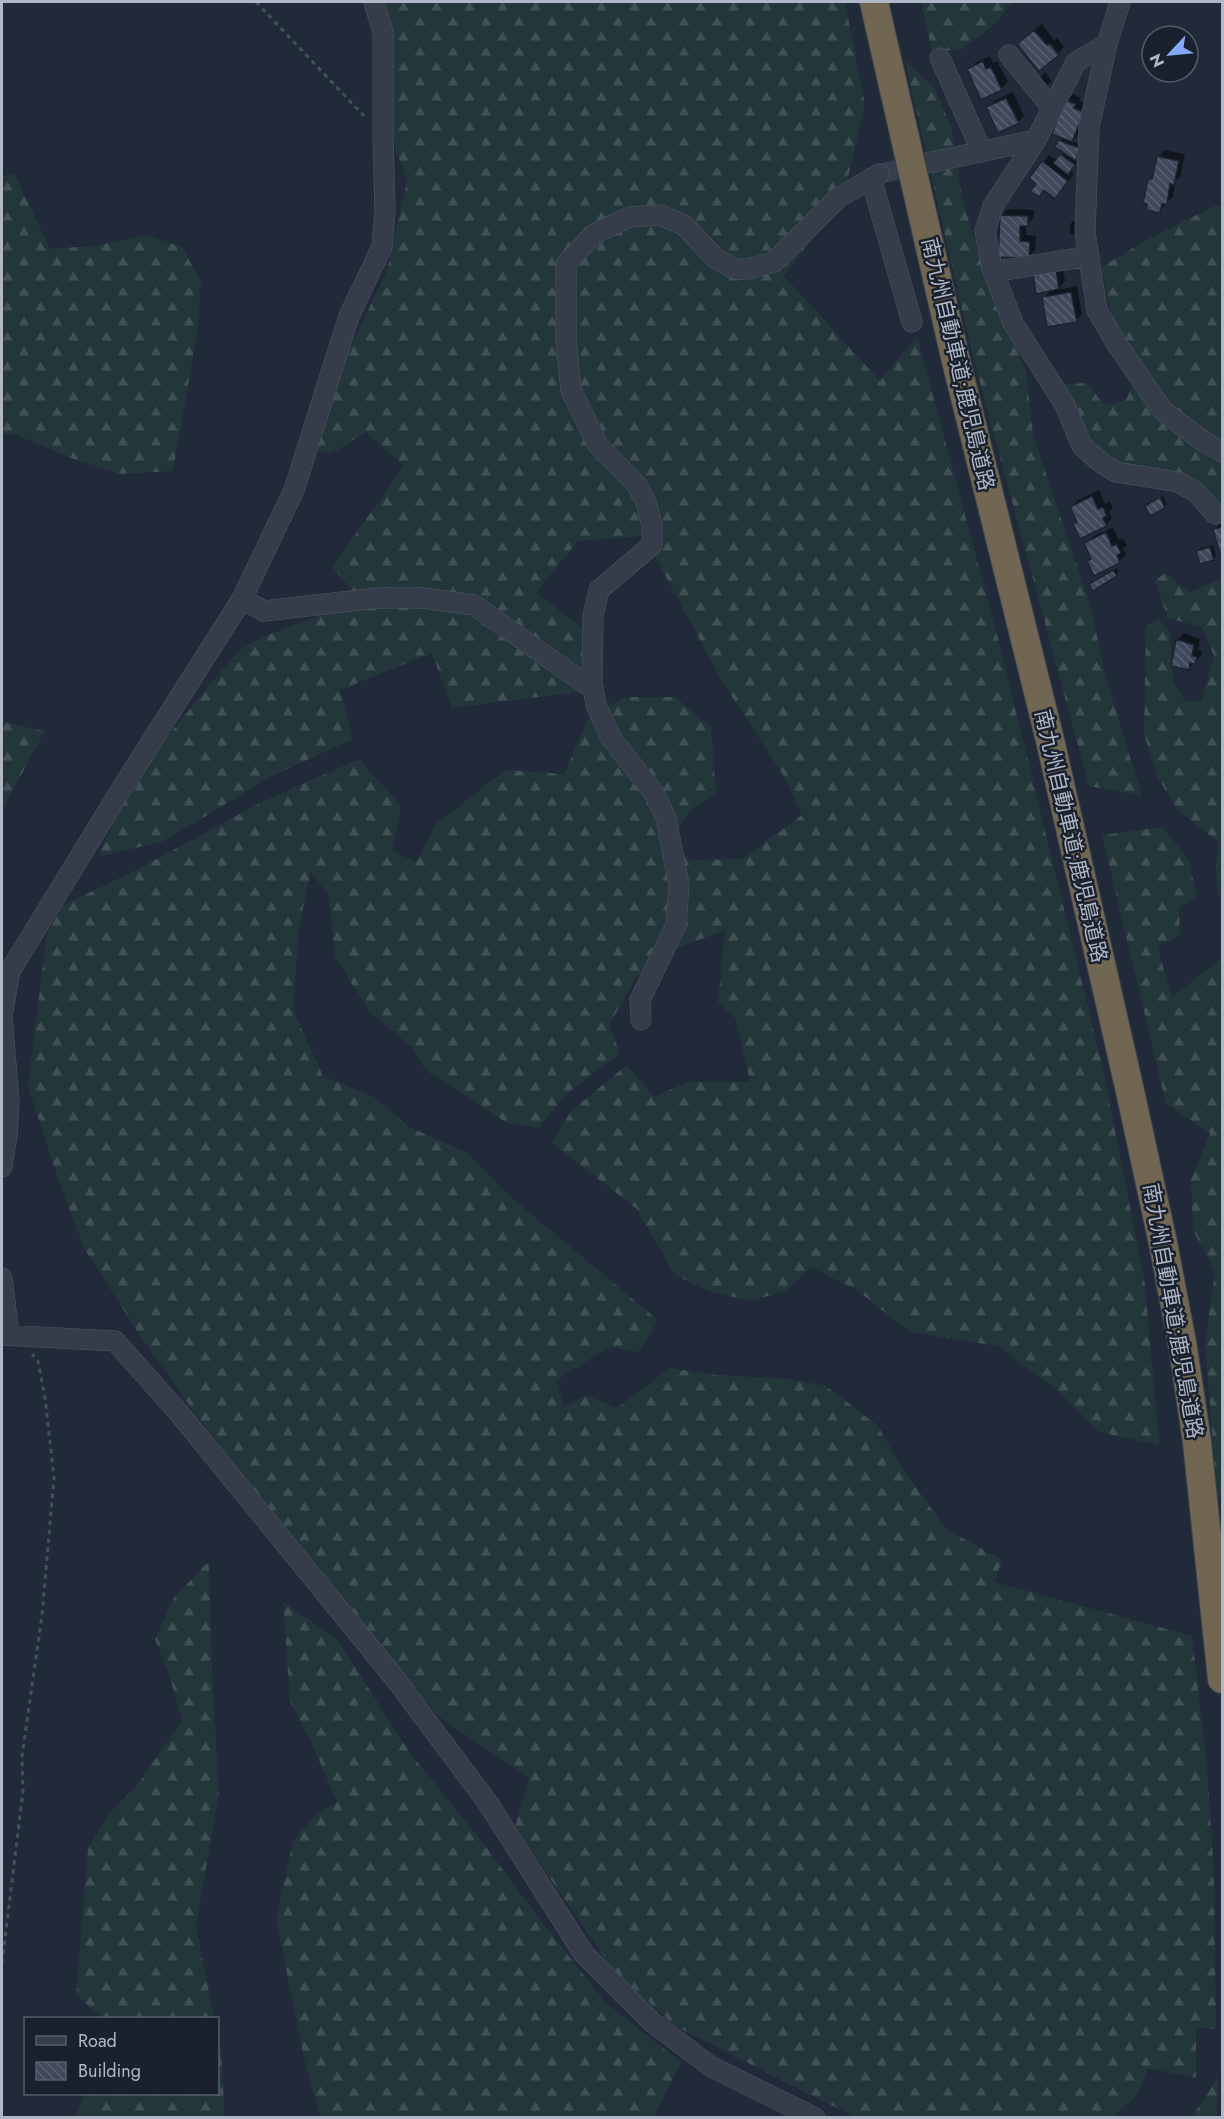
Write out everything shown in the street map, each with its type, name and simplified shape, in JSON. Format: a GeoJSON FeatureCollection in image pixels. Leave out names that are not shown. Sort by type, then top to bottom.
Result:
{"type":"FeatureCollection","features":[{"type":"Feature","properties":{"kind":"highway","name":"南九州自動車道;鹿児島道路"},"geometry":{"type":"LineString","coordinates":[[874,2],[952,346],[1050,741],[1130,1091],[1183,1348],[1197,1442],[1222,1679]]}},
{"type":"Feature","properties":{"kind":"street"},"geometry":{"type":"LineString","coordinates":[[2,1167],[8,1135],[9,1102],[2,1015],[10,971],[122,788],[242,599],[294,490],[349,316],[382,247],[386,211],[382,135],[383,32],[374,2]]}},
{"type":"Feature","properties":{"kind":"street"},"geometry":{"type":"LineString","coordinates":[[1120,2],[1107,44],[1089,127],[1085,232],[1097,310],[1116,343],[1163,411],[1222,453]]}},
{"type":"Feature","properties":{"kind":"street"},"geometry":{"type":"LineString","coordinates":[[1107,44],[1076,62],[1036,140],[993,206],[985,231],[993,272],[1013,323],[1065,405],[1082,446],[1116,472],[1178,482],[1196,492],[1215,514]]}},
{"type":"Feature","properties":{"kind":"street"},"geometry":{"type":"LineString","coordinates":[[1009,55],[1052,108]]}},
{"type":"Feature","properties":{"kind":"street"},"geometry":{"type":"LineString","coordinates":[[940,58],[982,152]]}},
{"type":"Feature","properties":{"kind":"street"},"geometry":{"type":"LineString","coordinates":[[923,164],[1036,140]]}},
{"type":"Feature","properties":{"kind":"street"},"geometry":{"type":"LineString","coordinates":[[641,1020],[640,1000],[676,925],[679,885],[666,818],[654,793],[611,738],[596,705],[592,681],[593,616],[599,590],[652,545],[652,525],[646,502],[636,484],[598,445],[571,390],[566,341],[566,264],[594,234],[630,217],[660,215],[684,225],[715,258],[735,269],[749,269],[774,262],[838,198],[875,176],[912,322]]}},
{"type":"Feature","properties":{"kind":"street"},"geometry":{"type":"LineString","coordinates":[[993,272],[1089,256]]}},
{"type":"Feature","properties":{"kind":"street"},"geometry":{"type":"LineString","coordinates":[[242,599],[264,611],[377,598],[422,598],[474,605],[587,685],[592,681]]}},
{"type":"Feature","properties":{"kind":"street"},"geometry":{"type":"LineString","coordinates":[[2,1278],[8,1335],[115,1341],[179,1413],[393,1676],[488,1803],[584,1954],[652,2022],[710,2066],[815,2118]]}},
{"type":"Feature","properties":{"kind":"path"},"geometry":{"type":"LineString","coordinates":[[256,2],[382,135]]}},
{"type":"Feature","properties":{"kind":"path"},"geometry":{"type":"LineString","coordinates":[[2,1964],[23,1791],[22,1756],[42,1615],[54,1478],[45,1398],[38,1361],[8,1335]]}},
{"type":"Feature","properties":{"kind":"green space"},"geometry":{"type":"Polygon","coordinates":[[[371,2],[845,2],[865,105],[843,199],[784,276],[880,381],[917,336],[999,642],[1103,1069],[1145,1284],[1159,1445],[1099,1432],[1057,1390],[997,1346],[910,1332],[858,1291],[811,1267],[786,1291],[750,1301],[708,1291],[675,1275],[637,1209],[552,1143],[571,1111],[627,1065],[654,1097],[687,1082],[750,1082],[736,1019],[718,1002],[725,930],[670,951],[637,976],[609,1025],[620,1053],[565,1095],[539,1128],[507,1123],[425,1070],[413,1048],[370,1012],[335,957],[329,897],[311,871],[299,927],[293,1010],[323,1076],[374,1097],[409,1127],[466,1152],[507,1194],[658,1320],[639,1352],[608,1347],[556,1381],[564,1407],[586,1395],[617,1408],[670,1368],[716,1375],[790,1379],[826,1386],[877,1425],[902,1467],[946,1529],[1002,1560],[994,1582],[1192,1636],[1207,1767],[1214,1873],[1216,2029],[1196,2027],[1196,2078],[1148,2068],[1137,2095],[1113,2117],[855,2117],[675,2026],[613,1970],[515,1827],[529,1778],[442,1719],[317,1582],[149,1349],[85,1250],[57,1176],[28,1086],[47,933],[62,906],[140,868],[262,802],[359,759],[401,806],[392,851],[416,862],[436,824],[505,770],[564,774],[587,721],[623,697],[675,697],[711,727],[716,793],[691,810],[671,839],[690,860],[742,859],[802,815],[783,775],[723,683],[644,536],[578,541],[536,592],[593,637],[579,692],[452,708],[432,653],[340,690],[353,739],[274,775],[164,841],[98,857],[147,761],[238,651],[265,636],[361,600],[332,567],[404,466],[366,432],[331,454],[302,447],[387,271],[407,181],[396,152],[386,71],[371,2]]]}},
{"type":"Feature","properties":{"kind":"green space"},"geometry":{"type":"Polygon","coordinates":[[[921,2],[1012,2],[997,22],[963,49],[932,52],[921,2]]]}},
{"type":"Feature","properties":{"kind":"green space"},"geometry":{"type":"Polygon","coordinates":[[[905,60],[934,87],[952,129],[962,198],[980,258],[1026,371],[1033,435],[1090,604],[1107,682],[1142,796],[1089,786],[972,353],[905,60]]]}},
{"type":"Feature","properties":{"kind":"green space"},"geometry":{"type":"Polygon","coordinates":[[[14,173],[50,249],[93,246],[148,235],[182,247],[201,282],[197,333],[173,471],[121,474],[68,457],[20,436],[2,433],[2,176],[14,173]]]}},
{"type":"Feature","properties":{"kind":"green space"},"geometry":{"type":"Polygon","coordinates":[[[1215,206],[1222,206],[1222,450],[1182,421],[1123,354],[1109,306],[1102,267],[1146,240],[1215,206]]]}},
{"type":"Feature","properties":{"kind":"green space"},"geometry":{"type":"Polygon","coordinates":[[[1087,383],[1104,405],[1126,400],[1132,386],[1175,427],[1222,463],[1222,519],[1202,490],[1085,467],[1050,385],[1087,383]]]}},
{"type":"Feature","properties":{"kind":"green space"},"geometry":{"type":"Polygon","coordinates":[[[1165,573],[1189,592],[1222,579],[1222,905],[1216,874],[1219,843],[1176,808],[1157,776],[1144,734],[1146,627],[1158,619],[1170,632],[1173,682],[1185,701],[1201,701],[1214,656],[1202,627],[1168,618],[1155,581],[1165,573]]]}},
{"type":"Feature","properties":{"kind":"green space"},"geometry":{"type":"Polygon","coordinates":[[[2,722],[45,731],[2,810],[2,722]]]}},
{"type":"Feature","properties":{"kind":"green space"},"geometry":{"type":"Polygon","coordinates":[[[1163,827],[1188,859],[1197,896],[1179,908],[1180,936],[1157,946],[1172,997],[1222,958],[1222,1498],[1217,1497],[1205,1342],[1215,1272],[1193,1230],[1191,1179],[1210,1133],[1166,1104],[1102,835],[1163,827]]]}},
{"type":"Feature","properties":{"kind":"green space"},"geometry":{"type":"Polygon","coordinates":[[[209,1561],[212,1672],[219,1792],[196,1926],[214,2017],[101,2017],[76,1995],[88,1849],[107,1816],[141,1780],[182,1720],[169,1675],[155,1639],[174,1598],[209,1561]]]}},
{"type":"Feature","properties":{"kind":"green space"},"geometry":{"type":"Polygon","coordinates":[[[283,1602],[337,1639],[410,1753],[484,1844],[606,2003],[681,2062],[654,2117],[320,2117],[304,2058],[276,1919],[293,1842],[311,1819],[337,1802],[314,1748],[290,1701],[283,1602]]]}},
{"type":"Feature","properties":{"kind":"green space"},"geometry":{"type":"Polygon","coordinates":[[[219,2042],[225,2117],[76,2117],[85,2095],[219,2095],[219,2042]]]}},
{"type":"Feature","properties":{"kind":"green space"},"geometry":{"type":"Polygon","coordinates":[[[1218,2077],[1217,2117],[1185,2117],[1194,2114],[1218,2077]]]}},
{"type":"Feature","properties":{"kind":"building"},"geometry":{"type":"Polygon","coordinates":[[[1034,30],[1059,55],[1039,71],[1017,44],[1034,30]]]}},
{"type":"Feature","properties":{"kind":"building"},"geometry":{"type":"Polygon","coordinates":[[[983,61],[986,69],[991,67],[1002,90],[981,100],[967,69],[983,61]]]}},
{"type":"Feature","properties":{"kind":"building"},"geometry":{"type":"Polygon","coordinates":[[[1006,98],[1019,123],[998,133],[986,107],[1006,98]]]}},
{"type":"Feature","properties":{"kind":"building"},"geometry":{"type":"Polygon","coordinates":[[[1065,100],[1076,104],[1074,108],[1084,112],[1072,142],[1052,134],[1065,100]]]}},
{"type":"Feature","properties":{"kind":"building"},"geometry":{"type":"Polygon","coordinates":[[[1058,140],[1079,148],[1076,161],[1055,147],[1058,140]]]}},
{"type":"Feature","properties":{"kind":"building"},"geometry":{"type":"Polygon","coordinates":[[[1060,154],[1075,165],[1068,175],[1053,163],[1060,154]]]}},
{"type":"Feature","properties":{"kind":"building"},"geometry":{"type":"Polygon","coordinates":[[[1157,156],[1179,161],[1174,185],[1170,184],[1167,204],[1162,204],[1160,213],[1146,210],[1147,204],[1143,203],[1148,179],[1152,179],[1157,156]]]}},
{"type":"Feature","properties":{"kind":"building"},"geometry":{"type":"Polygon","coordinates":[[[1042,161],[1068,181],[1055,199],[1044,190],[1039,197],[1030,191],[1036,184],[1029,178],[1042,161]]]}},
{"type":"Feature","properties":{"kind":"building"},"geometry":{"type":"Polygon","coordinates":[[[1000,215],[1028,216],[1028,226],[1020,226],[1020,241],[1030,242],[1029,258],[998,257],[1000,215]]]}},
{"type":"Feature","properties":{"kind":"building"},"geometry":{"type":"Polygon","coordinates":[[[1056,269],[1059,289],[1036,294],[1033,273],[1056,269]]]}},
{"type":"Feature","properties":{"kind":"building"},"geometry":{"type":"Polygon","coordinates":[[[1071,292],[1077,322],[1047,327],[1042,297],[1071,292]]]}},
{"type":"Feature","properties":{"kind":"building"},"geometry":{"type":"Polygon","coordinates":[[[1092,496],[1098,509],[1103,507],[1107,516],[1103,518],[1107,526],[1080,539],[1073,524],[1077,522],[1070,507],[1092,496]]]}},
{"type":"Feature","properties":{"kind":"building"},"geometry":{"type":"Polygon","coordinates":[[[1160,497],[1165,508],[1150,516],[1145,506],[1160,497]]]}},
{"type":"Feature","properties":{"kind":"building"},"geometry":{"type":"Polygon","coordinates":[[[1222,527],[1222,557],[1221,557],[1213,529],[1222,527]]]}},
{"type":"Feature","properties":{"kind":"building"},"geometry":{"type":"Polygon","coordinates":[[[1106,532],[1112,546],[1117,544],[1121,553],[1117,555],[1120,563],[1094,576],[1087,561],[1091,559],[1084,543],[1106,532]]]}},
{"type":"Feature","properties":{"kind":"building"},"geometry":{"type":"Polygon","coordinates":[[[1210,547],[1214,560],[1200,564],[1196,551],[1210,547]]]}},
{"type":"Feature","properties":{"kind":"building"},"geometry":{"type":"Polygon","coordinates":[[[1113,570],[1117,576],[1093,591],[1089,584],[1113,570]]]}},
{"type":"Feature","properties":{"kind":"building"},"geometry":{"type":"Polygon","coordinates":[[[1176,639],[1194,645],[1192,656],[1197,657],[1195,664],[1190,663],[1189,670],[1171,666],[1176,639]]]}},
{"type":"Feature","properties":{"kind":"tunnel"},"geometry":{"type":"LineString","coordinates":[[879,174],[923,164]]}}]}
